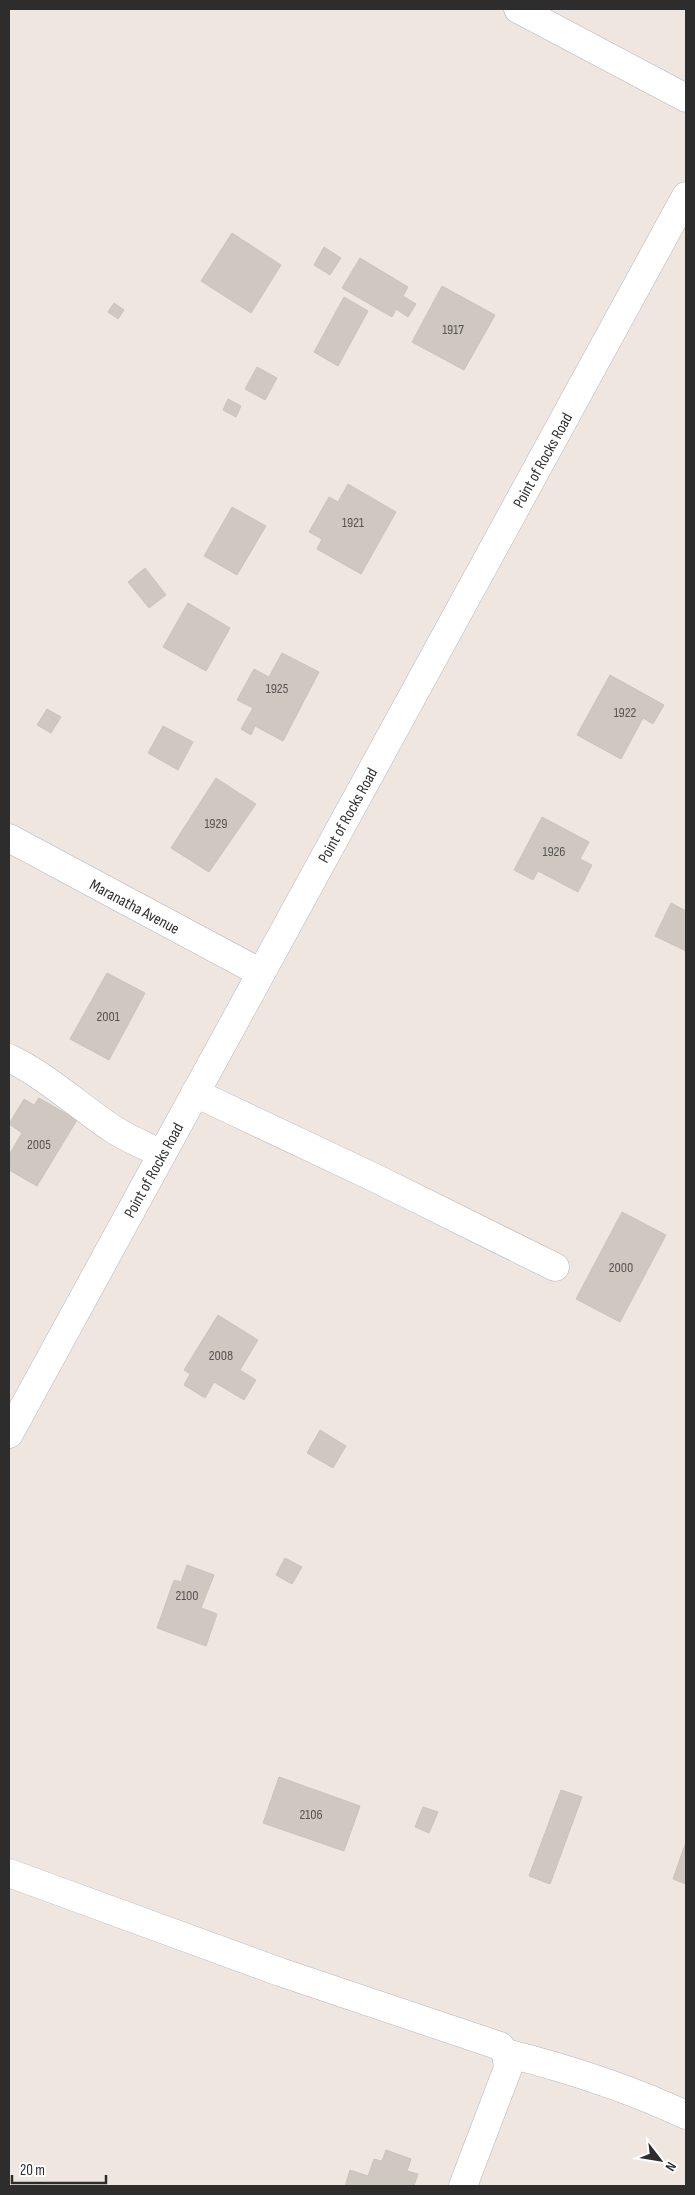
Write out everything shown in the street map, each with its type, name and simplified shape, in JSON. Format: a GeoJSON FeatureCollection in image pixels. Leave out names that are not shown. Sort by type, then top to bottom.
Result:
{"type":"FeatureCollection","features":[{"type":"Feature","properties":{"kind":"street"},"geometry":{"type":"LineString","coordinates":[[518,9],[686,98]]}},
{"type":"Feature","properties":{"kind":"street","name":"Point of Rocks Road"},"geometry":{"type":"LineString","coordinates":[[13,1418],[162,1154],[686,196]]}},
{"type":"Feature","properties":{"kind":"street","name":"Maranatha Avenue"},"geometry":{"type":"LineString","coordinates":[[9,838],[261,973]]}},
{"type":"Feature","properties":{"kind":"street"},"geometry":{"type":"LineString","coordinates":[[9,1058],[28,1067],[56,1085],[115,1130],[162,1154]]}},
{"type":"Feature","properties":{"kind":"street"},"geometry":{"type":"LineString","coordinates":[[195,1093],[373,1177],[555,1267]]}},
{"type":"Feature","properties":{"kind":"street"},"geometry":{"type":"LineString","coordinates":[[9,1873],[280,1972],[500,2046],[506,2053],[508,2068],[462,2186]]}},
{"type":"Feature","properties":{"kind":"street"},"geometry":{"type":"LineString","coordinates":[[506,2053],[575,2070],[652,2099],[686,2116]]}},
{"type":"Feature","properties":{"kind":"building"},"geometry":{"type":"Polygon","coordinates":[[[232,233],[281,265],[251,313],[201,281],[232,233]]]}},
{"type":"Feature","properties":{"kind":"building"},"geometry":{"type":"Polygon","coordinates":[[[324,247],[341,258],[330,275],[314,265],[324,247]]]}},
{"type":"Feature","properties":{"kind":"building"},"geometry":{"type":"Polygon","coordinates":[[[360,258],[408,287],[403,296],[416,304],[408,317],[396,309],[392,317],[342,288],[360,258]]]}},
{"type":"Feature","properties":{"kind":"building"},"geometry":{"type":"Polygon","coordinates":[[[442,286],[495,315],[464,370],[412,342],[442,286]]]}},
{"type":"Feature","properties":{"kind":"building"},"geometry":{"type":"Polygon","coordinates":[[[344,297],[368,311],[338,366],[314,352],[344,297]]]}},
{"type":"Feature","properties":{"kind":"building"},"geometry":{"type":"Polygon","coordinates":[[[114,303],[124,310],[118,319],[108,312],[114,303]]]}},
{"type":"Feature","properties":{"kind":"building"},"geometry":{"type":"Polygon","coordinates":[[[257,367],[277,378],[265,400],[245,389],[257,367]]]}},
{"type":"Feature","properties":{"kind":"building"},"geometry":{"type":"Polygon","coordinates":[[[228,399],[241,406],[236,417],[223,410],[228,399]]]}},
{"type":"Feature","properties":{"kind":"building"},"geometry":{"type":"Polygon","coordinates":[[[348,484],[396,512],[361,574],[317,549],[322,539],[309,532],[329,497],[338,502],[348,484]]]}},
{"type":"Feature","properties":{"kind":"building"},"geometry":{"type":"Polygon","coordinates":[[[232,507],[266,526],[237,575],[204,556],[232,507]]]}},
{"type":"Feature","properties":{"kind":"building"},"geometry":{"type":"Polygon","coordinates":[[[145,568],[166,595],[149,608],[128,582],[145,568]]]}},
{"type":"Feature","properties":{"kind":"building"},"geometry":{"type":"Polygon","coordinates":[[[188,603],[230,628],[206,671],[163,647],[188,603]]]}},
{"type":"Feature","properties":{"kind":"building"},"geometry":{"type":"Polygon","coordinates":[[[282,653],[319,672],[283,741],[255,726],[251,735],[241,729],[253,708],[237,700],[254,669],[269,677],[282,653]]]}},
{"type":"Feature","properties":{"kind":"building"},"geometry":{"type":"Polygon","coordinates":[[[610,675],[664,705],[653,724],[643,718],[621,759],[577,735],[610,675]]]}},
{"type":"Feature","properties":{"kind":"building"},"geometry":{"type":"Polygon","coordinates":[[[47,709],[61,717],[51,733],[37,725],[47,709]]]}},
{"type":"Feature","properties":{"kind":"building"},"geometry":{"type":"Polygon","coordinates":[[[163,726],[193,742],[178,770],[148,753],[163,726]]]}},
{"type":"Feature","properties":{"kind":"building"},"geometry":{"type":"Polygon","coordinates":[[[216,778],[256,804],[209,872],[171,848],[216,778]]]}},
{"type":"Feature","properties":{"kind":"building"},"geometry":{"type":"Polygon","coordinates":[[[542,817],[589,842],[580,859],[592,865],[578,892],[538,871],[533,880],[514,870],[542,817]]]}},
{"type":"Feature","properties":{"kind":"building"},"geometry":{"type":"Polygon","coordinates":[[[671,903],[686,911],[686,951],[655,936],[671,903]]]}},
{"type":"Feature","properties":{"kind":"building"},"geometry":{"type":"Polygon","coordinates":[[[107,973],[145,993],[109,1060],[70,1039],[107,973]]]}},
{"type":"Feature","properties":{"kind":"building"},"geometry":{"type":"Polygon","coordinates":[[[39,1098],[77,1120],[37,1186],[9,1170],[9,1155],[22,1133],[9,1124],[24,1099],[34,1105],[39,1098]]]}},
{"type":"Feature","properties":{"kind":"building"},"geometry":{"type":"Polygon","coordinates":[[[622,1212],[666,1235],[620,1322],[576,1299],[622,1212]]]}},
{"type":"Feature","properties":{"kind":"building"},"geometry":{"type":"Polygon","coordinates":[[[218,1315],[258,1340],[240,1370],[256,1380],[244,1400],[214,1382],[205,1398],[184,1385],[190,1374],[184,1370],[218,1315]]]}},
{"type":"Feature","properties":{"kind":"building"},"geometry":{"type":"Polygon","coordinates":[[[320,1430],[346,1446],[333,1468],[307,1453],[320,1430]]]}},
{"type":"Feature","properties":{"kind":"building"},"geometry":{"type":"Polygon","coordinates":[[[285,1558],[302,1567],[292,1584],[276,1575],[285,1558]]]}},
{"type":"Feature","properties":{"kind":"building"},"geometry":{"type":"Polygon","coordinates":[[[187,1565],[214,1575],[201,1608],[217,1614],[206,1646],[157,1628],[174,1580],[181,1582],[187,1565]]]}},
{"type":"Feature","properties":{"kind":"building"},"geometry":{"type":"Polygon","coordinates":[[[279,1777],[360,1806],[344,1851],[263,1823],[279,1777]]]}},
{"type":"Feature","properties":{"kind":"building"},"geometry":{"type":"Polygon","coordinates":[[[561,1790],[582,1797],[550,1884],[529,1876],[561,1790]]]}},
{"type":"Feature","properties":{"kind":"building"},"geometry":{"type":"Polygon","coordinates":[[[423,1807],[438,1812],[429,1833],[415,1827],[423,1807]]]}},
{"type":"Feature","properties":{"kind":"building"},"geometry":{"type":"Polygon","coordinates":[[[686,1842],[686,1884],[673,1879],[686,1842]]]}},
{"type":"Feature","properties":{"kind":"building"},"geometry":{"type":"Polygon","coordinates":[[[386,2150],[411,2159],[407,2171],[418,2174],[414,2186],[345,2186],[350,2170],[368,2176],[374,2159],[382,2161],[386,2150]]]}}]}
